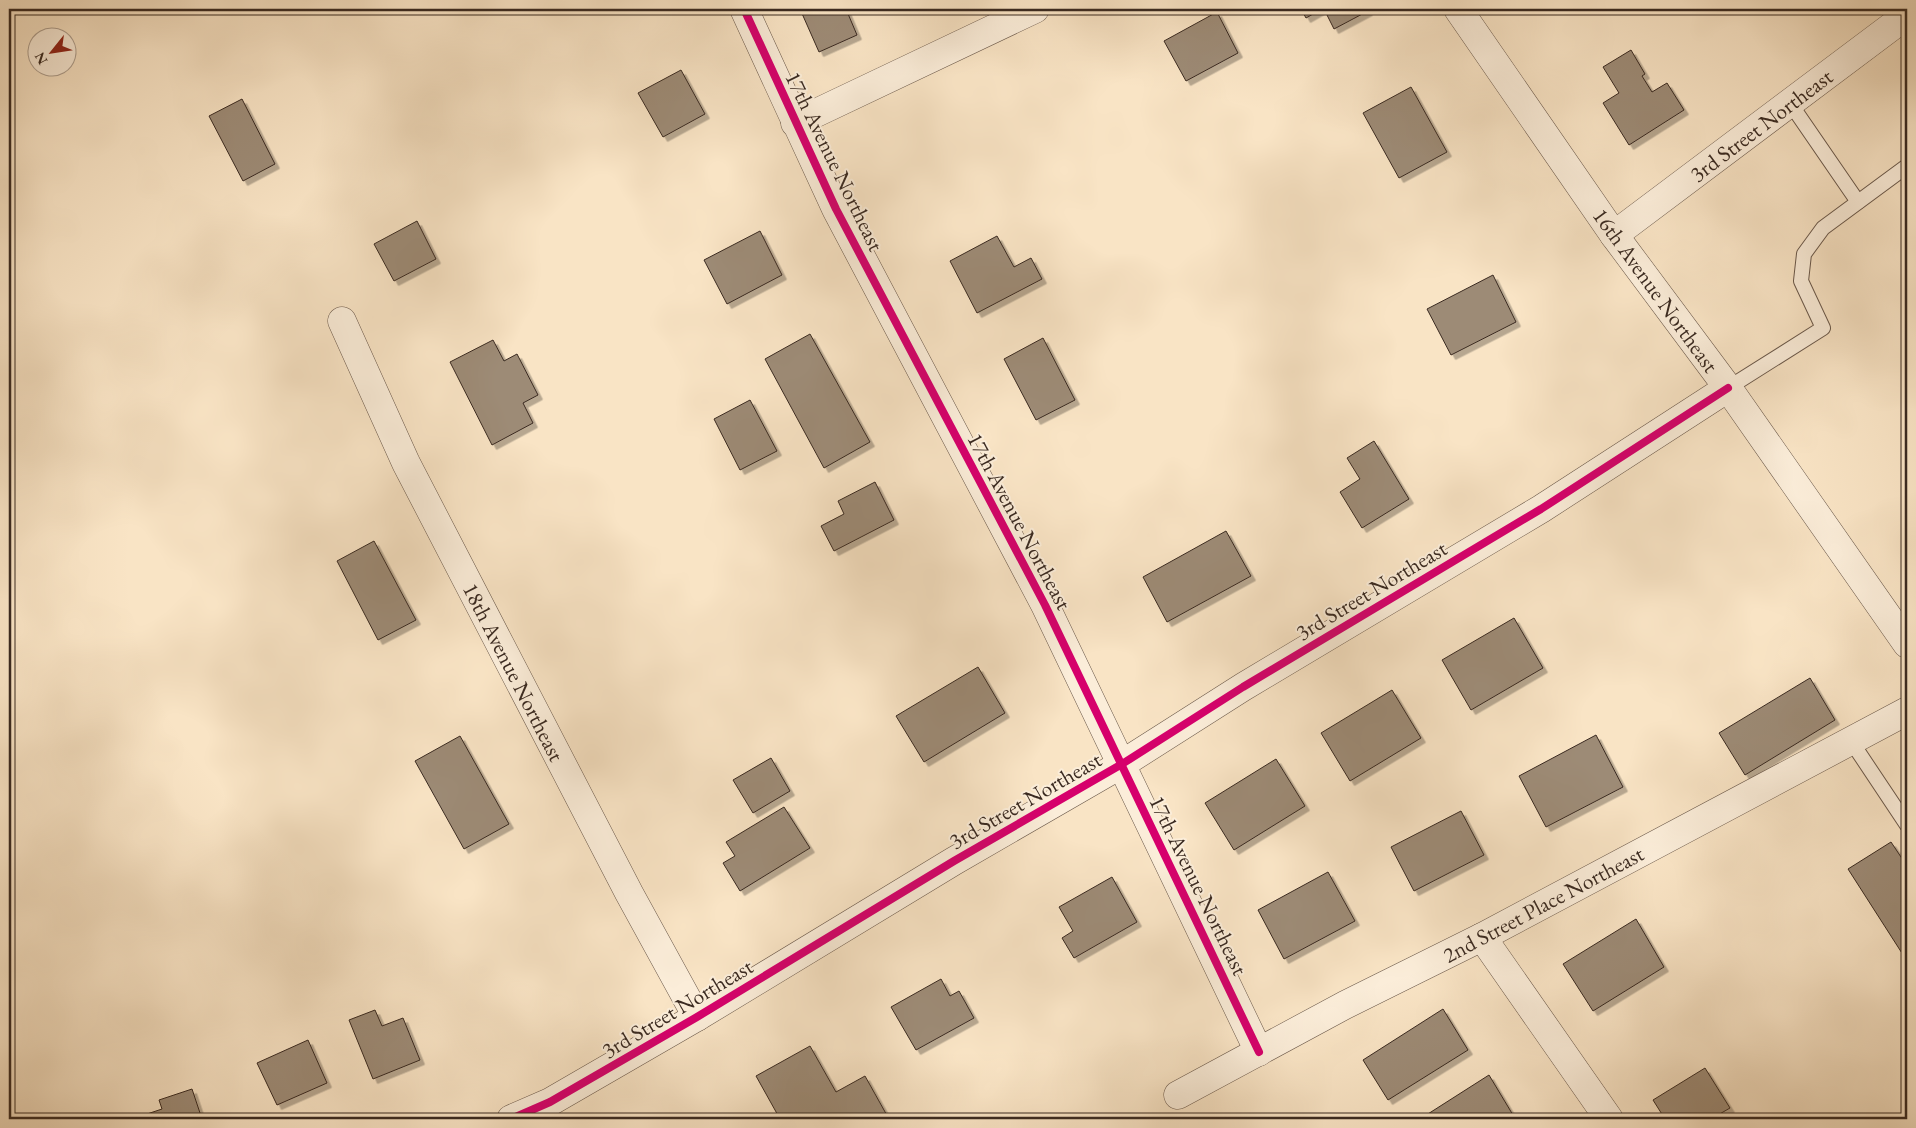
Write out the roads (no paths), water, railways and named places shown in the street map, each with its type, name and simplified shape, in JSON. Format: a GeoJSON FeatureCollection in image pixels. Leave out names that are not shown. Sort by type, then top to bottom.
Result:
{"type":"FeatureCollection","features":[{"type":"Feature","properties":{"kind":"street","name":"17th Avenue Northeast"},"geometry":{"type":"LineString","coordinates":[[744,9],[836,209],[1045,605],[1259,1052]]}},
{"type":"Feature","properties":{"kind":"street"},"geometry":{"type":"LineString","coordinates":[[795,123],[1035,9]]}},
{"type":"Feature","properties":{"kind":"street","name":"16th Avenue Northeast"},"geometry":{"type":"LineString","coordinates":[[1458,9],[1614,235],[1728,388],[1907,644]]}},
{"type":"Feature","properties":{"kind":"street","name":"3rd Street Northeast"},"geometry":{"type":"LineString","coordinates":[[1614,235],[1907,15]]}},
{"type":"Feature","properties":{"kind":"street","name":"18th Avenue Northeast"},"geometry":{"type":"LineString","coordinates":[[342,321],[406,463],[624,884],[697,1017]]}},
{"type":"Feature","properties":{"kind":"street","name":"3rd Street Northeast"},"geometry":{"type":"LineString","coordinates":[[511,1119],[550,1102],[697,1017],[954,861],[1122,764],[1243,687],[1541,510],[1728,388]]}},
{"type":"Feature","properties":{"kind":"street","name":"2nd Street Place Northeast"},"geometry":{"type":"LineString","coordinates":[[1178,1095],[1345,1005],[1482,937],[1907,711]]}},
{"type":"Feature","properties":{"kind":"street"},"geometry":{"type":"LineString","coordinates":[[1482,937],[1609,1119]]}},
{"type":"Feature","properties":{"kind":"lane"},"geometry":{"type":"LineString","coordinates":[[1790,103],[1858,202],[1907,166]]}},
{"type":"Feature","properties":{"kind":"lane","name":"3rd Street Northeast"},"geometry":{"type":"LineString","coordinates":[[1728,388],[1823,328],[1801,281],[1804,254],[1822,228],[1858,202]]}},
{"type":"Feature","properties":{"kind":"lane"},"geometry":{"type":"LineString","coordinates":[[1851,741],[1907,825]]}}]}
